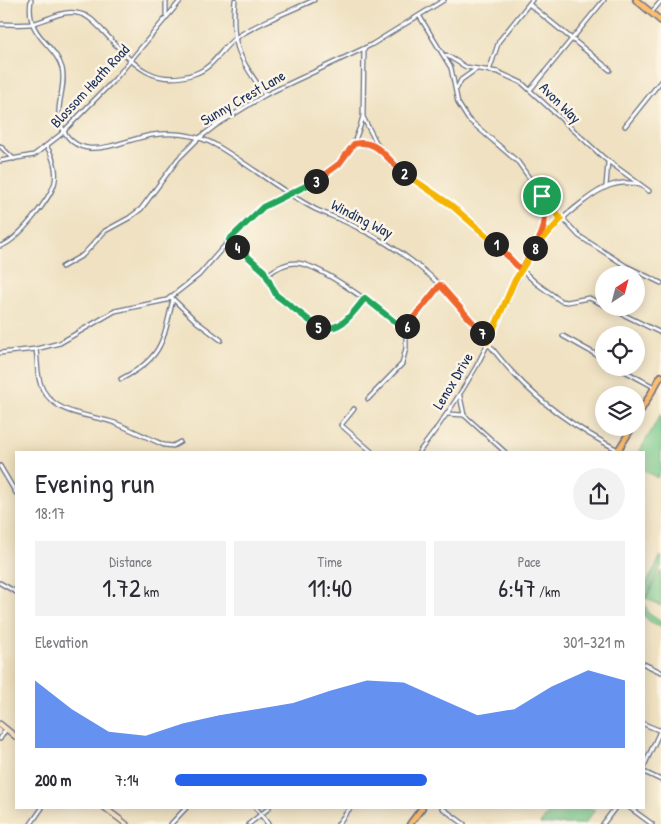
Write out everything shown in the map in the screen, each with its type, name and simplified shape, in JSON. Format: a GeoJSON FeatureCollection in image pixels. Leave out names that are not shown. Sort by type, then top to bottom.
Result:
{"type":"FeatureCollection","features":[{"type":"Feature","properties":{"kind":"main road"},"geometry":{"type":"LineString","coordinates":[[636,0],[661,21]]}},
{"type":"Feature","properties":{"kind":"main road"},"geometry":{"type":"LineString","coordinates":[[645,404],[661,376]]}},
{"type":"Feature","properties":{"kind":"main road"},"geometry":{"type":"LineString","coordinates":[[618,451],[627,436]]}},
{"type":"Feature","properties":{"kind":"main road"},"geometry":{"type":"LineString","coordinates":[[0,724],[15,736]]}},
{"type":"Feature","properties":{"kind":"main road"},"geometry":{"type":"LineString","coordinates":[[106,809],[126,824]]}},
{"type":"Feature","properties":{"kind":"main road"},"geometry":{"type":"LineString","coordinates":[[410,824],[421,809]]}},
{"type":"Feature","properties":{"kind":"street"},"geometry":{"type":"LineString","coordinates":[[31,0],[33,23],[39,36],[58,60],[62,69],[58,112],[64,132]]}},
{"type":"Feature","properties":{"kind":"street"},"geometry":{"type":"LineString","coordinates":[[166,0],[166,16]]}},
{"type":"Feature","properties":{"kind":"street","name":"Blossom Heath Road"},"geometry":{"type":"LineString","coordinates":[[0,161],[30,156],[48,147],[130,62],[181,0]]}},
{"type":"Feature","properties":{"kind":"street"},"geometry":{"type":"LineString","coordinates":[[235,0],[234,39],[242,61],[266,95]]}},
{"type":"Feature","properties":{"kind":"street"},"geometry":{"type":"LineString","coordinates":[[0,24],[33,23],[66,12],[84,14],[100,28],[130,62],[145,71],[160,76],[177,77],[192,75],[210,66],[234,39],[314,0]]}},
{"type":"Feature","properties":{"kind":"street","name":"Sunny Crest Lane"},"geometry":{"type":"LineString","coordinates":[[62,267],[83,255],[106,230],[129,218],[141,208],[178,159],[198,139],[228,118],[266,95],[364,49],[420,17],[444,0]]}},
{"type":"Feature","properties":{"kind":"street"},"geometry":{"type":"LineString","coordinates":[[489,71],[499,41],[532,0]]}},
{"type":"Feature","properties":{"kind":"street"},"geometry":{"type":"LineString","coordinates":[[530,90],[604,0]]}},
{"type":"Feature","properties":{"kind":"street"},"geometry":{"type":"LineString","coordinates":[[651,13],[661,1]]}},
{"type":"Feature","properties":{"kind":"street"},"geometry":{"type":"LineString","coordinates":[[529,4],[610,70]]}},
{"type":"Feature","properties":{"kind":"street"},"geometry":{"type":"LineString","coordinates":[[420,17],[444,54],[454,74],[460,108],[468,119],[518,162],[561,219],[597,249],[661,283]]}},
{"type":"Feature","properties":{"kind":"street"},"geometry":{"type":"LineString","coordinates":[[0,353],[36,349],[65,341],[122,309],[161,303],[172,298],[199,275],[229,240],[263,207],[335,168],[354,144],[363,116],[364,49]]}},
{"type":"Feature","properties":{"kind":"street","name":"Avon Way"},"geometry":{"type":"LineString","coordinates":[[444,54],[460,64],[477,70],[489,71],[513,78],[530,90],[608,161],[649,191]]}},
{"type":"Feature","properties":{"kind":"street"},"geometry":{"type":"LineString","coordinates":[[456,91],[461,80],[477,70]]}},
{"type":"Feature","properties":{"kind":"street"},"geometry":{"type":"LineString","coordinates":[[625,126],[661,81]]}},
{"type":"Feature","properties":{"kind":"street"},"geometry":{"type":"LineString","coordinates":[[363,116],[378,146],[397,168],[451,205],[479,228],[521,270],[561,301],[568,302],[584,298],[595,301]]}},
{"type":"Feature","properties":{"kind":"street","name":"Winding Way"},"geometry":{"type":"LineString","coordinates":[[64,132],[81,145],[100,149],[115,147],[153,135],[175,134],[198,139],[219,147],[290,194],[379,239],[409,259],[440,285],[465,312],[512,372],[553,410],[618,451]]}},
{"type":"Feature","properties":{"kind":"street"},"geometry":{"type":"LineString","coordinates":[[354,144],[369,143],[378,146]]}},
{"type":"Feature","properties":{"kind":"street"},"geometry":{"type":"LineString","coordinates":[[0,146],[14,159]]}},
{"type":"Feature","properties":{"kind":"street"},"geometry":{"type":"LineString","coordinates":[[0,246],[18,235],[54,185],[54,166],[48,147]]}},
{"type":"Feature","properties":{"kind":"street"},"geometry":{"type":"LineString","coordinates":[[606,186],[608,161]]}},
{"type":"Feature","properties":{"kind":"street","name":"Lenox Drive"},"geometry":{"type":"LineString","coordinates":[[420,451],[460,395],[488,342],[521,270],[542,238],[561,219],[606,186],[623,182],[640,185]]}},
{"type":"Feature","properties":{"kind":"street","name":"Lenox Drive"},"geometry":{"type":"LineString","coordinates":[[542,196],[544,213],[542,238]]}},
{"type":"Feature","properties":{"kind":"street"},"geometry":{"type":"LineString","coordinates":[[229,240],[260,266],[267,275],[276,295],[320,328],[338,326],[348,318],[365,298]]}},
{"type":"Feature","properties":{"kind":"street"},"geometry":{"type":"LineString","coordinates":[[267,275],[283,266],[302,264],[365,298],[405,330]]}},
{"type":"Feature","properties":{"kind":"street"},"geometry":{"type":"LineString","coordinates":[[368,399],[402,364],[406,348],[405,330],[408,323],[440,285]]}},
{"type":"Feature","properties":{"kind":"street"},"geometry":{"type":"LineString","coordinates":[[172,298],[197,322],[221,340]]}},
{"type":"Feature","properties":{"kind":"street"},"geometry":{"type":"LineString","coordinates":[[121,379],[145,365],[159,349],[172,298]]}},
{"type":"Feature","properties":{"kind":"street"},"geometry":{"type":"LineString","coordinates":[[626,316],[661,333]]}},
{"type":"Feature","properties":{"kind":"street"},"geometry":{"type":"LineString","coordinates":[[563,336],[595,354]]}},
{"type":"Feature","properties":{"kind":"street"},"geometry":{"type":"LineString","coordinates":[[36,349],[40,384],[46,395],[57,405],[70,412],[114,423],[164,445],[172,446],[180,442]]}},
{"type":"Feature","properties":{"kind":"street"},"geometry":{"type":"LineString","coordinates":[[633,376],[654,388]]}},
{"type":"Feature","properties":{"kind":"street"},"geometry":{"type":"LineString","coordinates":[[460,395],[464,415],[504,451]]}},
{"type":"Feature","properties":{"kind":"street"},"geometry":{"type":"LineString","coordinates":[[354,409],[341,425],[371,451]]}},
{"type":"Feature","properties":{"kind":"street"},"geometry":{"type":"LineString","coordinates":[[448,414],[464,415]]}},
{"type":"Feature","properties":{"kind":"street"},"geometry":{"type":"LineString","coordinates":[[0,466],[15,491]]}},
{"type":"Feature","properties":{"kind":"street"},"geometry":{"type":"LineString","coordinates":[[0,583],[15,591]]}},
{"type":"Feature","properties":{"kind":"street"},"geometry":{"type":"LineString","coordinates":[[645,664],[661,672]]}},
{"type":"Feature","properties":{"kind":"street"},"geometry":{"type":"LineString","coordinates":[[645,724],[661,730],[645,764]]}},
{"type":"Feature","properties":{"kind":"street"},"geometry":{"type":"LineString","coordinates":[[0,739],[6,729]]}},
{"type":"Feature","properties":{"kind":"street"},"geometry":{"type":"LineString","coordinates":[[645,772],[661,780]]}},
{"type":"Feature","properties":{"kind":"street"},"geometry":{"type":"LineString","coordinates":[[32,824],[41,809]]}},
{"type":"Feature","properties":{"kind":"street"},"geometry":{"type":"LineString","coordinates":[[171,824],[185,809]]}},
{"type":"Feature","properties":{"kind":"street"},"geometry":{"type":"LineString","coordinates":[[257,809],[268,824]]}},
{"type":"Feature","properties":{"kind":"street"},"geometry":{"type":"LineString","coordinates":[[249,824],[268,809]]}},
{"type":"Feature","properties":{"kind":"street"},"geometry":{"type":"LineString","coordinates":[[338,824],[349,809]]}},
{"type":"Feature","properties":{"kind":"street"},"geometry":{"type":"LineString","coordinates":[[443,809],[464,824]]}},
{"type":"Feature","properties":{"kind":"street"},"geometry":{"type":"LineString","coordinates":[[602,824],[614,809]]}},
{"type":"Feature","properties":{"kind":"street"},"geometry":{"type":"LineString","coordinates":[[631,809],[652,824]]}},
{"type":"Feature","properties":{"kind":"green space"},"geometry":{"type":"Polygon","coordinates":[[[661,414],[661,471],[657,478],[645,471],[645,451],[640,451],[661,414]]]}},
{"type":"Feature","properties":{"kind":"green space"},"geometry":{"type":"Polygon","coordinates":[[[661,556],[661,566],[645,599],[645,586],[661,556]]]}},
{"type":"Feature","properties":{"kind":"green space"},"geometry":{"type":"Polygon","coordinates":[[[661,571],[661,606],[646,598],[661,571]]]}},
{"type":"Feature","properties":{"kind":"green space"},"geometry":{"type":"Polygon","coordinates":[[[645,604],[648,613],[661,622],[661,627],[653,624],[645,617],[645,604]]]}},
{"type":"Feature","properties":{"kind":"green space"},"geometry":{"type":"Polygon","coordinates":[[[551,809],[595,810],[584,824],[540,824],[551,809]]]}},
{"type":"Feature","properties":{"kind":"route"},"geometry":{"type":"LineString","coordinates":[[542,196],[544,205],[542,238],[521,270],[463,214],[397,168],[378,146],[360,143],[354,144],[345,158],[335,168],[300,190],[263,207],[229,240],[260,266],[267,275],[276,295],[317,327],[324,329],[335,328],[344,323],[365,298],[405,330],[408,323],[440,285],[465,312],[488,342],[515,280],[542,238],[561,219],[542,196]]}}]}
